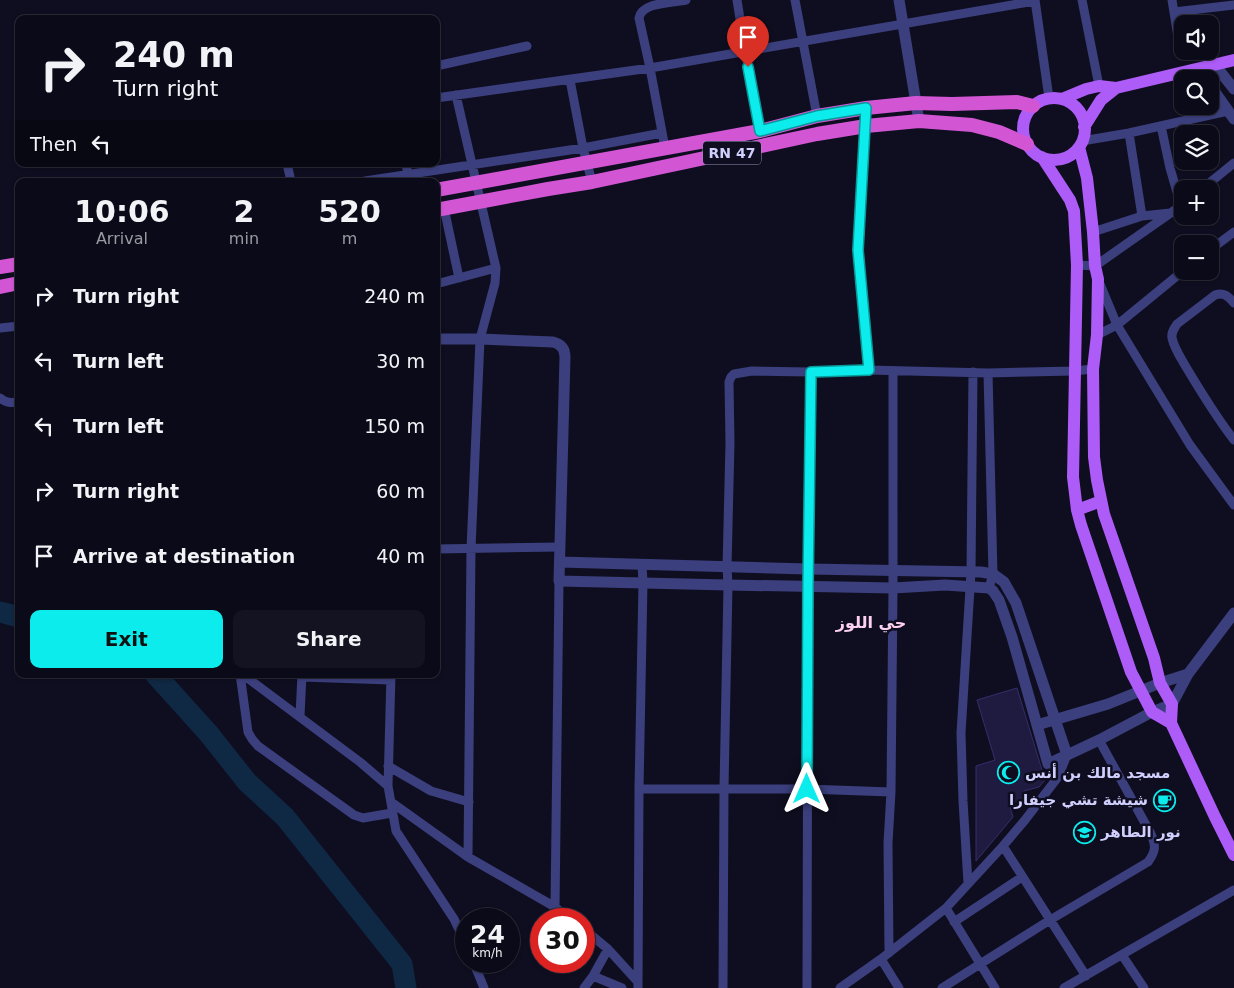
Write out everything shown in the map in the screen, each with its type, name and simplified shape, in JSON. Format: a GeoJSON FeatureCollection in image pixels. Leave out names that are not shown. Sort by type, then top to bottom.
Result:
{"type":"FeatureCollection","features":[{"type":"Feature","properties":{"kind":"highway","name":"RN 47"},"geometry":{"type":"LineString","coordinates":[[440,189],[760,131],[817,116],[866,108],[916,103],[1017,102],[1033,106]]}},
{"type":"Feature","properties":{"kind":"highway","name":"RN 47"},"geometry":{"type":"LineString","coordinates":[[440,209],[592,182],[817,134],[866,126],[919,121],[972,125],[999,132],[1027,144]]}},
{"type":"Feature","properties":{"kind":"highway"},"geometry":{"type":"LineString","coordinates":[[0,267],[15,265]]}},
{"type":"Feature","properties":{"kind":"highway"},"geometry":{"type":"LineString","coordinates":[[0,287],[15,284]]}},
{"type":"Feature","properties":{"kind":"main road"},"geometry":{"type":"LineString","coordinates":[[1206,70],[1215,64],[1234,60]]}},
{"type":"Feature","properties":{"kind":"main road"},"geometry":{"type":"LineString","coordinates":[[1062,99],[1086,89],[1100,86],[1116,88],[1174,78]]}},
{"type":"Feature","properties":{"kind":"main road"},"geometry":{"type":"LineString","coordinates":[[1084,127],[1101,100],[1116,88]]}},
{"type":"Feature","properties":{"kind":"main road"},"geometry":{"type":"LineString","coordinates":[[1049,98],[1062,99],[1071,103],[1078,110],[1082,118],[1084,134],[1080,144],[1072,153],[1066,157],[1049,159],[1031,150],[1023,134],[1023,124],[1033,106],[1042,100],[1049,98]]}},
{"type":"Feature","properties":{"kind":"main road"},"geometry":{"type":"LineString","coordinates":[[1080,144],[1087,178],[1095,266],[1098,279],[1097,336],[1093,369],[1094,457],[1101,501],[1154,658],[1160,683],[1172,704],[1171,722],[1234,854]]}},
{"type":"Feature","properties":{"kind":"main road"},"geometry":{"type":"LineString","coordinates":[[1042,157],[1070,200],[1074,211],[1077,264],[1073,477],[1077,510],[1131,672],[1152,712],[1171,722]]}},
{"type":"Feature","properties":{"kind":"main road"},"geometry":{"type":"LineString","coordinates":[[1077,510],[1101,501]]}},
{"type":"Feature","properties":{"kind":"street"},"geometry":{"type":"LineString","coordinates":[[666,148],[640,26],[640,14],[645,9],[653,6],[686,0]]}},
{"type":"Feature","properties":{"kind":"street"},"geometry":{"type":"LineString","coordinates":[[737,0],[744,50],[760,131]]}},
{"type":"Feature","properties":{"kind":"street"},"geometry":{"type":"LineString","coordinates":[[794,0],[817,116]]}},
{"type":"Feature","properties":{"kind":"street"},"geometry":{"type":"LineString","coordinates":[[899,0],[919,121]]}},
{"type":"Feature","properties":{"kind":"street"},"geometry":{"type":"LineString","coordinates":[[440,97],[650,68],[1035,0],[1049,98]]}},
{"type":"Feature","properties":{"kind":"street"},"geometry":{"type":"LineString","coordinates":[[1082,0],[1100,86]]}},
{"type":"Feature","properties":{"kind":"street"},"geometry":{"type":"LineString","coordinates":[[1172,0],[1174,15]]}},
{"type":"Feature","properties":{"kind":"street"},"geometry":{"type":"LineString","coordinates":[[1174,12],[1234,5]]}},
{"type":"Feature","properties":{"kind":"street"},"geometry":{"type":"LineString","coordinates":[[440,65],[526,46]]}},
{"type":"Feature","properties":{"kind":"street"},"geometry":{"type":"LineString","coordinates":[[1215,64],[1234,89]]}},
{"type":"Feature","properties":{"kind":"street"},"geometry":{"type":"LineString","coordinates":[[570,80],[583,148],[592,182]]}},
{"type":"Feature","properties":{"kind":"street"},"geometry":{"type":"LineString","coordinates":[[456,95],[496,268],[495,283],[480,339],[471,549],[468,857]]}},
{"type":"Feature","properties":{"kind":"street"},"geometry":{"type":"LineString","coordinates":[[1080,144],[1161,126],[1231,115],[1219,98]]}},
{"type":"Feature","properties":{"kind":"street"},"geometry":{"type":"LineString","coordinates":[[866,108],[858,250],[869,370]]}},
{"type":"Feature","properties":{"kind":"street"},"geometry":{"type":"LineString","coordinates":[[1161,126],[1174,180]]}},
{"type":"Feature","properties":{"kind":"street"},"geometry":{"type":"LineString","coordinates":[[390,178],[583,148],[662,133]]}},
{"type":"Feature","properties":{"kind":"street"},"geometry":{"type":"LineString","coordinates":[[1129,133],[1142,216]]}},
{"type":"Feature","properties":{"kind":"street"},"geometry":{"type":"LineString","coordinates":[[1213,180],[1234,163]]}},
{"type":"Feature","properties":{"kind":"street"},"geometry":{"type":"LineString","coordinates":[[406,167],[408,176]]}},
{"type":"Feature","properties":{"kind":"street"},"geometry":{"type":"LineString","coordinates":[[440,209],[459,278]]}},
{"type":"Feature","properties":{"kind":"street"},"geometry":{"type":"LineString","coordinates":[[1093,232],[1142,216],[1172,213]]}},
{"type":"Feature","properties":{"kind":"street"},"geometry":{"type":"LineString","coordinates":[[1077,264],[1095,266],[1172,213]]}},
{"type":"Feature","properties":{"kind":"street"},"geometry":{"type":"LineString","coordinates":[[1219,243],[1234,232]]}},
{"type":"Feature","properties":{"kind":"street"},"geometry":{"type":"LineString","coordinates":[[440,283],[496,268]]}},
{"type":"Feature","properties":{"kind":"street"},"geometry":{"type":"LineString","coordinates":[[1097,336],[1117,326],[1174,278]]}},
{"type":"Feature","properties":{"kind":"street"},"geometry":{"type":"LineString","coordinates":[[1098,279],[1117,326],[1190,445],[1234,505]]}},
{"type":"Feature","properties":{"kind":"street"},"geometry":{"type":"LineString","coordinates":[[1234,303],[1225,294],[1215,295],[1177,324],[1173,330],[1172,338],[1195,381],[1234,440]]}},
{"type":"Feature","properties":{"kind":"street"},"geometry":{"type":"LineString","coordinates":[[0,328],[15,326]]}},
{"type":"Feature","properties":{"kind":"street"},"geometry":{"type":"LineString","coordinates":[[391,802],[468,857],[555,907],[559,581],[565,353],[561,346],[553,342],[440,339]]}},
{"type":"Feature","properties":{"kind":"street"},"geometry":{"type":"LineString","coordinates":[[723,988],[728,585],[726,567],[730,443],[729,382],[731,377],[734,374],[744,372],[893,370],[988,373],[1093,369]]}},
{"type":"Feature","properties":{"kind":"street"},"geometry":{"type":"LineString","coordinates":[[889,952],[888,843],[891,792],[893,370]]}},
{"type":"Feature","properties":{"kind":"street"},"geometry":{"type":"LineString","coordinates":[[807,988],[808,569],[811,372]]}},
{"type":"Feature","properties":{"kind":"street"},"geometry":{"type":"LineString","coordinates":[[968,884],[961,733],[972,572],[973,372]]}},
{"type":"Feature","properties":{"kind":"street"},"geometry":{"type":"LineString","coordinates":[[988,373],[993,574],[989,588]]}},
{"type":"Feature","properties":{"kind":"street"},"geometry":{"type":"LineString","coordinates":[[0,398],[4,402],[15,402]]}},
{"type":"Feature","properties":{"kind":"street"},"geometry":{"type":"LineString","coordinates":[[972,427],[990,425]]}},
{"type":"Feature","properties":{"kind":"street"},"geometry":{"type":"LineString","coordinates":[[440,550],[560,547]]}},
{"type":"Feature","properties":{"kind":"street"},"geometry":{"type":"LineString","coordinates":[[560,562],[972,572],[993,574],[1004,582],[1016,603],[1067,755],[1058,777],[1025,820],[946,908],[881,959],[840,988]]}},
{"type":"Feature","properties":{"kind":"street"},"geometry":{"type":"LineString","coordinates":[[638,985],[642,564]]}},
{"type":"Feature","properties":{"kind":"street"},"geometry":{"type":"LineString","coordinates":[[945,584],[946,572]]}},
{"type":"Feature","properties":{"kind":"street"},"geometry":{"type":"LineString","coordinates":[[559,581],[893,588],[945,584],[989,588],[999,600],[1012,637],[1048,764],[1058,777]]}},
{"type":"Feature","properties":{"kind":"street"},"geometry":{"type":"LineString","coordinates":[[1048,764],[1152,712],[1172,704],[1188,674],[1233,616]]}},
{"type":"Feature","properties":{"kind":"street"},"geometry":{"type":"LineString","coordinates":[[1037,725],[1108,704],[1188,674]]}},
{"type":"Feature","properties":{"kind":"street"},"geometry":{"type":"LineString","coordinates":[[241,678],[248,732],[258,746],[354,815],[362,818],[392,813]]}},
{"type":"Feature","properties":{"kind":"street"},"geometry":{"type":"LineString","coordinates":[[247,678],[300,716],[388,786]]}},
{"type":"Feature","properties":{"kind":"street"},"geometry":{"type":"LineString","coordinates":[[300,716],[302,678]]}},
{"type":"Feature","properties":{"kind":"street"},"geometry":{"type":"LineString","coordinates":[[391,678],[388,786],[396,831],[455,921]]}},
{"type":"Feature","properties":{"kind":"street"},"geometry":{"type":"LineString","coordinates":[[942,988],[1050,920],[1148,862],[1154,853],[1155,843],[1151,834],[1099,740]]}},
{"type":"Feature","properties":{"kind":"street"},"geometry":{"type":"LineString","coordinates":[[388,766],[431,791],[469,802]]}},
{"type":"Feature","properties":{"kind":"street"},"geometry":{"type":"LineString","coordinates":[[639,789],[724,788],[891,792]]}},
{"type":"Feature","properties":{"kind":"street"},"geometry":{"type":"LineString","coordinates":[[1003,846],[1086,976]]}},
{"type":"Feature","properties":{"kind":"street"},"geometry":{"type":"LineString","coordinates":[[954,922],[1022,877]]}},
{"type":"Feature","properties":{"kind":"street"},"geometry":{"type":"LineString","coordinates":[[1064,988],[1234,890]]}},
{"type":"Feature","properties":{"kind":"street"},"geometry":{"type":"LineString","coordinates":[[946,908],[995,988]]}},
{"type":"Feature","properties":{"kind":"street"},"geometry":{"type":"LineString","coordinates":[[595,938],[608,949],[638,985]]}},
{"type":"Feature","properties":{"kind":"street"},"geometry":{"type":"LineString","coordinates":[[584,988],[608,949]]}},
{"type":"Feature","properties":{"kind":"street"},"geometry":{"type":"LineString","coordinates":[[1122,955],[1144,988]]}},
{"type":"Feature","properties":{"kind":"street"},"geometry":{"type":"LineString","coordinates":[[881,959],[899,988]]}},
{"type":"Feature","properties":{"kind":"street"},"geometry":{"type":"LineString","coordinates":[[478,973],[484,988]]}},
{"type":"Feature","properties":{"kind":"street"},"geometry":{"type":"LineString","coordinates":[[592,976],[622,988]]}},
{"type":"Feature","properties":{"kind":"building","name":"مسجد مالك بن أنس"},"geometry":{"type":"Polygon","coordinates":[[[1017,688],[1045,780],[1039,787],[1024,791],[1026,798],[1009,803],[1013,817],[976,861],[976,766],[995,760],[977,700],[1017,688]]]}},
{"type":"Feature","properties":{"kind":"waterway"},"geometry":{"type":"LineString","coordinates":[[0,612],[15,616]]}},
{"type":"Feature","properties":{"kind":"waterway"},"geometry":{"type":"LineString","coordinates":[[159,678],[209,734],[247,782],[285,817],[402,964],[406,988]]}},
{"type":"Feature","properties":{"kind":"place","name":"مسجد مالك بن أنس"},"geometry":{"type":"Point","coordinates":[1009,773]}},
{"type":"Feature","properties":{"kind":"place","name":"شيشة تشي جيفارا"},"geometry":{"type":"Point","coordinates":[1164,800]}},
{"type":"Feature","properties":{"kind":"place","name":"نور الطاهر"},"geometry":{"type":"Point","coordinates":[1085,832]}},
{"type":"Feature","properties":{"kind":"district","name":"حي اللوز"},"geometry":{"type":"Point","coordinates":[871,622]}},
{"type":"Feature","properties":{"kind":"route"},"geometry":{"type":"LineString","coordinates":[[748,67],[760,131],[817,116],[866,108],[858,250],[869,370],[811,372],[807,789]]}}]}
